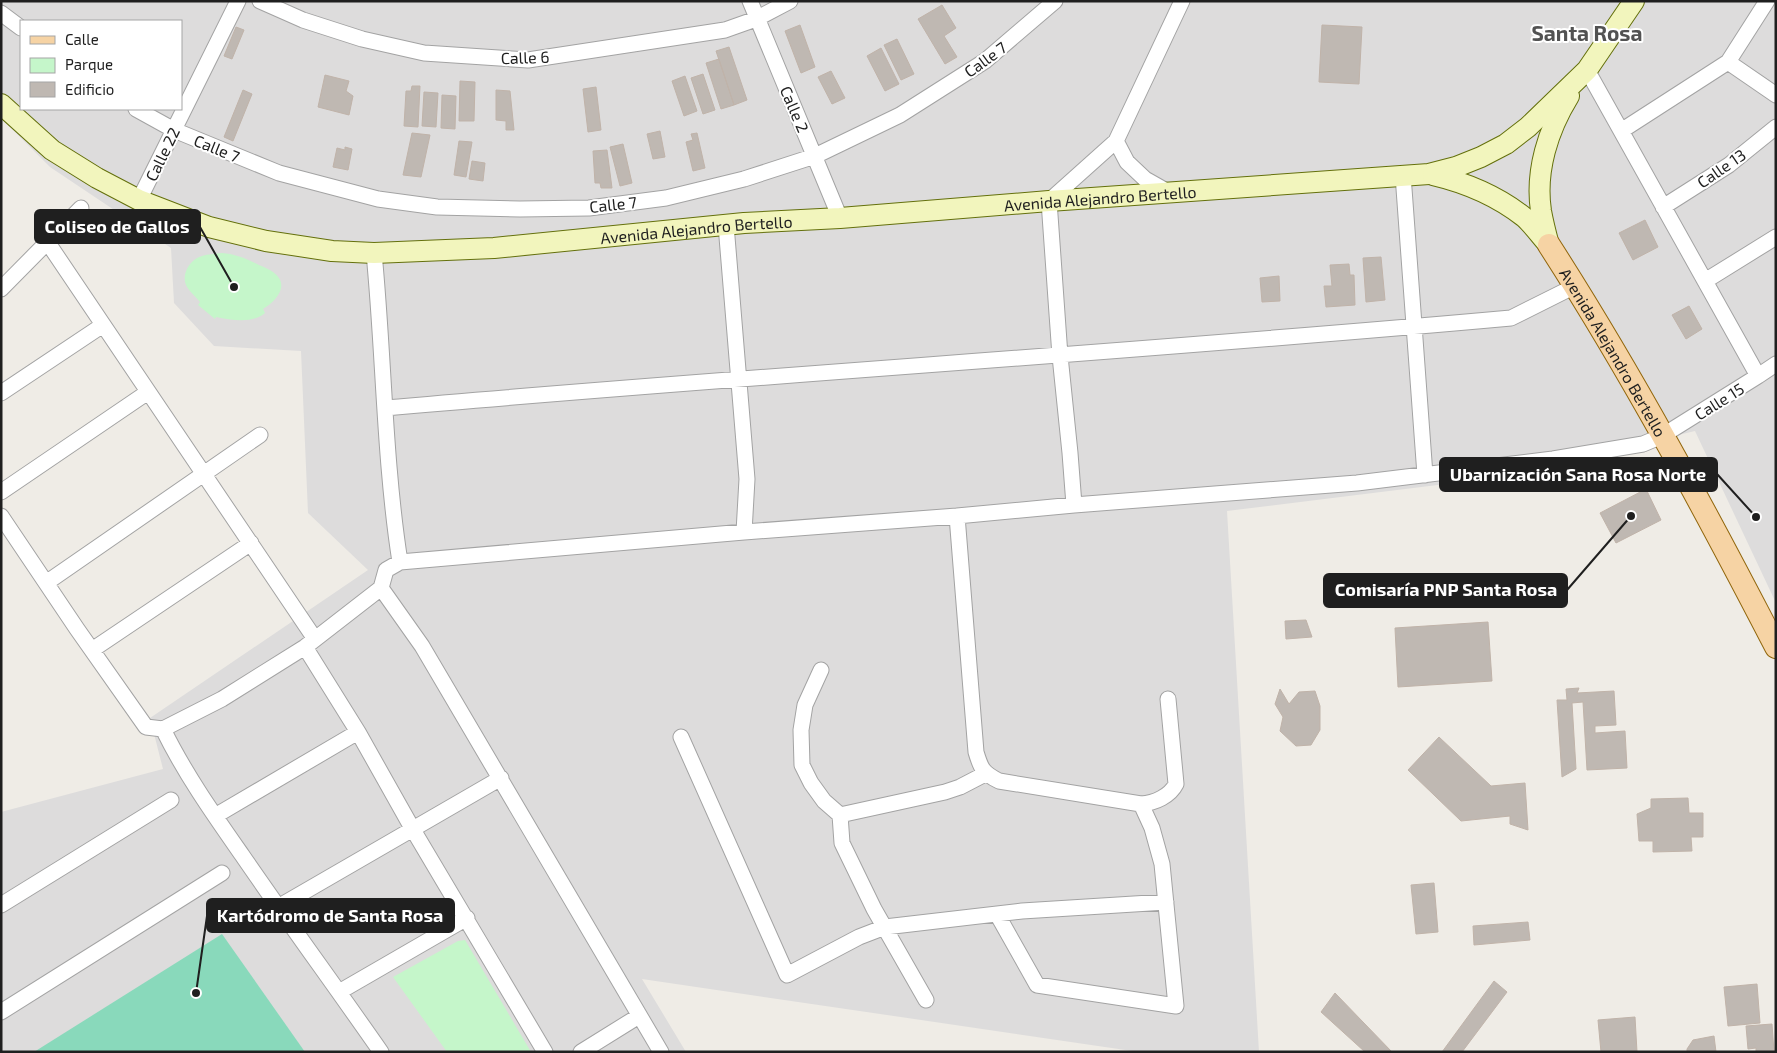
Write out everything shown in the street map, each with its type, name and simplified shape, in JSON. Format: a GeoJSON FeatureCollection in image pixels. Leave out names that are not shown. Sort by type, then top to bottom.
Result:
{"type":"FeatureCollection","features":[{"type":"Feature","properties":{"kind":"main road","name":"Avenida Alejandro Bertello"},"geometry":{"type":"LineString","coordinates":[[1549,245],[1541,209],[1540,182],[1540,173],[1548,138],[1561,110],[1586,70],[1634,1]]}},
{"type":"Feature","properties":{"kind":"main road","name":"Avenida Alejandro Bertello"},"geometry":{"type":"LineString","coordinates":[[1,104],[52,150],[97,178],[139,200],[209,227],[266,241],[332,251],[374,253],[494,248],[726,225],[1429,174],[1456,167],[1482,157],[1506,144],[1528,127],[1586,70]]}},
{"type":"Feature","properties":{"kind":"main road","name":"Avenida Alejandro Bertello"},"geometry":{"type":"LineString","coordinates":[[1429,174],[1462,182],[1495,197],[1525,218],[1549,245],[1575,286],[1662,436],[1776,647]]}},
{"type":"Feature","properties":{"kind":"street","name":"Calle 22"},"geometry":{"type":"LineString","coordinates":[[139,200],[238,1]]}},
{"type":"Feature","properties":{"kind":"street","name":"Calle 6"},"geometry":{"type":"LineString","coordinates":[[260,1],[303,20],[424,53],[528,60],[725,30],[756,18],[790,1]]}},
{"type":"Feature","properties":{"kind":"street","name":"Calle 2"},"geometry":{"type":"LineString","coordinates":[[750,1],[840,218]]}},
{"type":"Feature","properties":{"kind":"street","name":"Calle 7"},"geometry":{"type":"LineString","coordinates":[[138,110],[174,130],[279,173],[378,199],[437,207],[589,208],[666,198],[744,179],[815,156],[900,115],[985,61],[1055,1]]}},
{"type":"Feature","properties":{"kind":"street"},"geometry":{"type":"LineString","coordinates":[[1074,505],[1060,356],[1049,201],[1116,141],[1182,1]]}},
{"type":"Feature","properties":{"kind":"street"},"geometry":{"type":"LineString","coordinates":[[1621,131],[1728,62],[1767,1]]}},
{"type":"Feature","properties":{"kind":"street"},"geometry":{"type":"LineString","coordinates":[[1,13],[20,27]]}},
{"type":"Feature","properties":{"kind":"street"},"geometry":{"type":"LineString","coordinates":[[1728,62],[1776,94]]}},
{"type":"Feature","properties":{"kind":"street"},"geometry":{"type":"LineString","coordinates":[[1586,70],[1758,376]]}},
{"type":"Feature","properties":{"kind":"street","name":"Calle 13"},"geometry":{"type":"LineString","coordinates":[[1663,206],[1729,165],[1776,127]]}},
{"type":"Feature","properties":{"kind":"street"},"geometry":{"type":"LineString","coordinates":[[1116,141],[1127,162],[1145,179],[1168,192]]}},
{"type":"Feature","properties":{"kind":"street"},"geometry":{"type":"LineString","coordinates":[[1404,176],[1425,475]]}},
{"type":"Feature","properties":{"kind":"street"},"geometry":{"type":"LineString","coordinates":[[1,289],[81,208]]}},
{"type":"Feature","properties":{"kind":"street"},"geometry":{"type":"LineString","coordinates":[[726,225],[747,479],[744,532]]}},
{"type":"Feature","properties":{"kind":"street"},"geometry":{"type":"LineString","coordinates":[[1705,281],[1776,237]]}},
{"type":"Feature","properties":{"kind":"street"},"geometry":{"type":"LineString","coordinates":[[48,243],[251,543],[310,643],[412,828],[545,1052]]}},
{"type":"Feature","properties":{"kind":"street"},"geometry":{"type":"LineString","coordinates":[[1,516],[146,727],[163,730],[222,699],[310,643],[381,588],[386,570],[400,562],[392,506],[374,253]]}},
{"type":"Feature","properties":{"kind":"street"},"geometry":{"type":"LineString","coordinates":[[384,408],[738,379],[1060,356],[1511,318],[1575,286]]}},
{"type":"Feature","properties":{"kind":"street"},"geometry":{"type":"LineString","coordinates":[[1,393],[103,325]]}},
{"type":"Feature","properties":{"kind":"street","name":"Calle 15"},"geometry":{"type":"LineString","coordinates":[[400,562],[744,532],[1356,483],[1553,460],[1643,444],[1662,436],[1776,364]]}},
{"type":"Feature","properties":{"kind":"street"},"geometry":{"type":"LineString","coordinates":[[1,492],[148,392]]}},
{"type":"Feature","properties":{"kind":"street"},"geometry":{"type":"LineString","coordinates":[[46,583],[260,435]]}},
{"type":"Feature","properties":{"kind":"street"},"geometry":{"type":"LineString","coordinates":[[957,516],[976,752],[980,766],[985,774],[999,781],[1142,804],[1150,803],[1167,795],[1176,784],[1168,699]]}},
{"type":"Feature","properties":{"kind":"street"},"geometry":{"type":"LineString","coordinates":[[92,650],[251,543]]}},
{"type":"Feature","properties":{"kind":"street"},"geometry":{"type":"LineString","coordinates":[[381,588],[422,646],[661,1052]]}},
{"type":"Feature","properties":{"kind":"street"},"geometry":{"type":"LineString","coordinates":[[821,670],[805,705],[801,730],[802,765],[811,783],[824,801],[840,815],[842,842],[885,927],[926,1000]]}},
{"type":"Feature","properties":{"kind":"street"},"geometry":{"type":"LineString","coordinates":[[163,730],[173,750],[215,816],[381,1052]]}},
{"type":"Feature","properties":{"kind":"street"},"geometry":{"type":"LineString","coordinates":[[215,816],[358,732]]}},
{"type":"Feature","properties":{"kind":"street"},"geometry":{"type":"LineString","coordinates":[[681,737],[787,975],[859,937],[885,927],[997,914],[1166,902]]}},
{"type":"Feature","properties":{"kind":"street"},"geometry":{"type":"LineString","coordinates":[[840,815],[945,792],[960,787],[985,774]]}},
{"type":"Feature","properties":{"kind":"street"},"geometry":{"type":"LineString","coordinates":[[278,907],[500,778]]}},
{"type":"Feature","properties":{"kind":"street"},"geometry":{"type":"LineString","coordinates":[[1,905],[171,800]]}},
{"type":"Feature","properties":{"kind":"street"},"geometry":{"type":"LineString","coordinates":[[997,914],[1037,985],[1176,1006],[1166,902],[1158,846],[1142,804]]}},
{"type":"Feature","properties":{"kind":"street"},"geometry":{"type":"LineString","coordinates":[[1,1012],[222,873]]}},
{"type":"Feature","properties":{"kind":"street"},"geometry":{"type":"LineString","coordinates":[[339,992],[467,918]]}},
{"type":"Feature","properties":{"kind":"street"},"geometry":{"type":"LineString","coordinates":[[581,1052],[639,1016]]}},
{"type":"Feature","properties":{"kind":"shaded area"},"geometry":{"type":"Polygon","coordinates":[[[1,1],[1776,1],[1776,603],[1695,431],[1502,477],[1227,511],[1259,1052],[1139,1052],[642,979],[686,1052],[1,1052],[1,812],[163,769],[150,718],[368,570],[308,513],[301,351],[214,346],[174,303],[171,248],[50,167],[1,118],[1,1]]]}},
{"type":"Feature","properties":{"kind":"green space"},"geometry":{"type":"Polygon","coordinates":[[[222,253],[246,259],[270,270],[278,277],[281,282],[280,292],[273,302],[263,309],[265,313],[248,320],[216,317],[215,319],[198,305],[200,302],[185,282],[187,268],[194,260],[204,255],[222,253]]]}},
{"type":"Feature","properties":{"kind":"green space"},"geometry":{"type":"Polygon","coordinates":[[[222,934],[305,1052],[34,1052],[222,934]]]}},
{"type":"Feature","properties":{"kind":"green space"},"geometry":{"type":"Polygon","coordinates":[[[465,940],[531,1052],[447,1052],[393,977],[458,941],[465,940]]]}},
{"type":"Feature","properties":{"kind":"building"},"geometry":{"type":"Polygon","coordinates":[[[942,5],[956,28],[944,36],[957,57],[945,64],[918,19],[942,5]]]}},
{"type":"Feature","properties":{"kind":"building"},"geometry":{"type":"Polygon","coordinates":[[[800,25],[815,67],[801,73],[785,31],[800,25]]]}},
{"type":"Feature","properties":{"kind":"building"},"geometry":{"type":"Polygon","coordinates":[[[1322,25],[1362,27],[1359,84],[1319,82],[1322,25]]]}},
{"type":"Feature","properties":{"kind":"building"},"geometry":{"type":"Polygon","coordinates":[[[236,27],[244,30],[232,59],[224,56],[236,27]]]}},
{"type":"Feature","properties":{"kind":"building"},"geometry":{"type":"Polygon","coordinates":[[[897,39],[914,74],[901,80],[884,45],[897,39]]]}},
{"type":"Feature","properties":{"kind":"building"},"geometry":{"type":"Polygon","coordinates":[[[729,47],[747,100],[734,105],[716,51],[729,47]]]}},
{"type":"Feature","properties":{"kind":"building"},"geometry":{"type":"Polygon","coordinates":[[[881,48],[899,84],[885,91],[867,56],[881,48]]]}},
{"type":"Feature","properties":{"kind":"building"},"geometry":{"type":"Polygon","coordinates":[[[719,59],[734,105],[721,109],[706,63],[719,59]]]}},
{"type":"Feature","properties":{"kind":"building"},"geometry":{"type":"Polygon","coordinates":[[[831,71],[845,98],[832,104],[818,77],[831,71]]]}},
{"type":"Feature","properties":{"kind":"building"},"geometry":{"type":"Polygon","coordinates":[[[703,74],[715,110],[703,114],[691,78],[703,74]]]}},
{"type":"Feature","properties":{"kind":"building"},"geometry":{"type":"Polygon","coordinates":[[[325,75],[349,81],[346,91],[353,96],[349,115],[318,107],[325,75]]]}},
{"type":"Feature","properties":{"kind":"building"},"geometry":{"type":"Polygon","coordinates":[[[685,76],[697,111],[684,116],[672,81],[685,76]]]}},
{"type":"Feature","properties":{"kind":"building"},"geometry":{"type":"Polygon","coordinates":[[[460,81],[475,82],[474,121],[459,121],[460,81]]]}},
{"type":"Feature","properties":{"kind":"building"},"geometry":{"type":"Polygon","coordinates":[[[412,86],[420,86],[418,127],[404,126],[406,91],[411,91],[412,86]]]}},
{"type":"Feature","properties":{"kind":"building"},"geometry":{"type":"Polygon","coordinates":[[[596,87],[601,130],[588,132],[583,89],[596,87]]]}},
{"type":"Feature","properties":{"kind":"building"},"geometry":{"type":"Polygon","coordinates":[[[243,90],[252,94],[233,141],[224,137],[243,90]]]}},
{"type":"Feature","properties":{"kind":"building"},"geometry":{"type":"Polygon","coordinates":[[[496,90],[510,91],[514,130],[506,130],[506,121],[496,120],[496,90]]]}},
{"type":"Feature","properties":{"kind":"building"},"geometry":{"type":"Polygon","coordinates":[[[424,92],[438,93],[436,127],[422,126],[424,92]]]}},
{"type":"Feature","properties":{"kind":"building"},"geometry":{"type":"Polygon","coordinates":[[[442,95],[456,96],[455,129],[441,128],[442,95]]]}},
{"type":"Feature","properties":{"kind":"building"},"geometry":{"type":"Polygon","coordinates":[[[660,131],[665,157],[653,159],[647,134],[660,131]]]}},
{"type":"Feature","properties":{"kind":"building"},"geometry":{"type":"Polygon","coordinates":[[[412,133],[430,135],[421,177],[403,175],[412,133]]]}},
{"type":"Feature","properties":{"kind":"building"},"geometry":{"type":"Polygon","coordinates":[[[697,133],[705,168],[693,171],[686,142],[693,140],[691,134],[697,133]]]}},
{"type":"Feature","properties":{"kind":"building"},"geometry":{"type":"Polygon","coordinates":[[[459,141],[472,142],[466,177],[454,175],[459,141]]]}},
{"type":"Feature","properties":{"kind":"building"},"geometry":{"type":"Polygon","coordinates":[[[623,144],[632,183],[620,186],[610,147],[623,144]]]}},
{"type":"Feature","properties":{"kind":"building"},"geometry":{"type":"Polygon","coordinates":[[[345,147],[352,149],[348,170],[333,167],[337,148],[345,150],[345,147]]]}},
{"type":"Feature","properties":{"kind":"building"},"geometry":{"type":"Polygon","coordinates":[[[607,150],[612,188],[601,188],[600,183],[595,183],[593,151],[607,150]]]}},
{"type":"Feature","properties":{"kind":"building"},"geometry":{"type":"Polygon","coordinates":[[[472,161],[485,163],[483,181],[469,179],[472,161]]]}},
{"type":"Feature","properties":{"kind":"building"},"geometry":{"type":"Polygon","coordinates":[[[1645,220],[1658,247],[1633,260],[1619,233],[1645,220]]]}},
{"type":"Feature","properties":{"kind":"building"},"geometry":{"type":"Polygon","coordinates":[[[1381,257],[1385,300],[1366,302],[1363,258],[1381,257]]]}},
{"type":"Feature","properties":{"kind":"building"},"geometry":{"type":"Polygon","coordinates":[[[1349,264],[1350,275],[1354,275],[1355,305],[1326,307],[1324,286],[1332,286],[1330,265],[1349,264]]]}},
{"type":"Feature","properties":{"kind":"building"},"geometry":{"type":"Polygon","coordinates":[[[1279,276],[1280,301],[1262,302],[1260,278],[1279,276]]]}},
{"type":"Feature","properties":{"kind":"building"},"geometry":{"type":"Polygon","coordinates":[[[1689,306],[1702,329],[1686,339],[1672,315],[1689,306]]]}},
{"type":"Feature","properties":{"kind":"building"},"geometry":{"type":"Polygon","coordinates":[[[1646,489],[1661,520],[1616,543],[1600,513],[1646,489]]]}},
{"type":"Feature","properties":{"kind":"building"},"geometry":{"type":"Polygon","coordinates":[[[1306,620],[1312,637],[1286,639],[1285,621],[1306,620]]]}},
{"type":"Feature","properties":{"kind":"building"},"geometry":{"type":"Polygon","coordinates":[[[1488,622],[1492,681],[1398,687],[1395,628],[1488,622]]]}},
{"type":"Feature","properties":{"kind":"building"},"geometry":{"type":"Polygon","coordinates":[[[1579,688],[1577,693],[1614,691],[1616,725],[1595,726],[1595,733],[1625,731],[1627,768],[1587,770],[1583,702],[1572,703],[1576,769],[1562,777],[1557,700],[1567,700],[1566,689],[1579,688]]]}},
{"type":"Feature","properties":{"kind":"building"},"geometry":{"type":"Polygon","coordinates":[[[1280,689],[1289,704],[1299,692],[1315,691],[1320,706],[1320,730],[1311,745],[1296,746],[1280,731],[1283,717],[1275,704],[1280,689]]]}},
{"type":"Feature","properties":{"kind":"building"},"geometry":{"type":"Polygon","coordinates":[[[1439,737],[1491,786],[1525,783],[1528,830],[1510,824],[1510,816],[1461,821],[1408,770],[1439,737]]]}},
{"type":"Feature","properties":{"kind":"building"},"geometry":{"type":"Polygon","coordinates":[[[1688,798],[1689,813],[1703,813],[1703,837],[1691,837],[1692,851],[1653,852],[1653,841],[1639,841],[1637,814],[1651,808],[1651,799],[1688,798]]]}},
{"type":"Feature","properties":{"kind":"building"},"geometry":{"type":"Polygon","coordinates":[[[1434,883],[1438,932],[1416,934],[1411,885],[1434,883]]]}},
{"type":"Feature","properties":{"kind":"building"},"geometry":{"type":"Polygon","coordinates":[[[1528,922],[1530,940],[1474,945],[1473,926],[1528,922]]]}},
{"type":"Feature","properties":{"kind":"building"},"geometry":{"type":"Polygon","coordinates":[[[1494,981],[1507,992],[1462,1052],[1442,1052],[1494,981]]]}},
{"type":"Feature","properties":{"kind":"building"},"geometry":{"type":"Polygon","coordinates":[[[1757,984],[1760,1023],[1728,1026],[1724,987],[1757,984]]]}},
{"type":"Feature","properties":{"kind":"building"},"geometry":{"type":"Polygon","coordinates":[[[1335,993],[1392,1052],[1365,1052],[1321,1012],[1335,993]]]}},
{"type":"Feature","properties":{"kind":"building"},"geometry":{"type":"Polygon","coordinates":[[[1635,1017],[1637,1052],[1601,1052],[1598,1020],[1635,1017]]]}},
{"type":"Feature","properties":{"kind":"building"},"geometry":{"type":"Polygon","coordinates":[[[1772,1024],[1774,1052],[1756,1052],[1756,1048],[1748,1049],[1746,1026],[1772,1024]]]}},
{"type":"Feature","properties":{"kind":"building"},"geometry":{"type":"Polygon","coordinates":[[[1714,1036],[1716,1052],[1687,1052],[1693,1040],[1714,1036]]]}},
{"type":"Feature","properties":{"kind":"place","name":"Coliseo de Gallos"},"geometry":{"type":"Point","coordinates":[234,287]}},
{"type":"Feature","properties":{"kind":"place","name":"Comisaría PNP Santa Rosa"},"geometry":{"type":"Point","coordinates":[1631,516]}},
{"type":"Feature","properties":{"kind":"place","name":"Ubarnización Sana Rosa Norte"},"geometry":{"type":"Point","coordinates":[1756,517]}},
{"type":"Feature","properties":{"kind":"place","name":"Kartódromo de Santa Rosa"},"geometry":{"type":"Point","coordinates":[196,993]}},
{"type":"Feature","properties":{"kind":"district","name":"Santa Rosa"},"geometry":{"type":"Point","coordinates":[1587,32]}}]}
